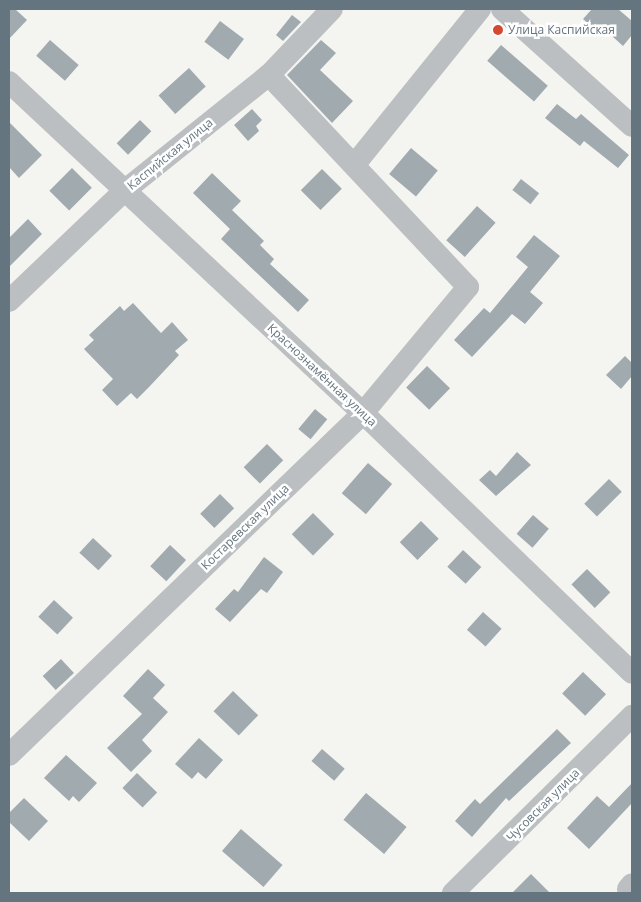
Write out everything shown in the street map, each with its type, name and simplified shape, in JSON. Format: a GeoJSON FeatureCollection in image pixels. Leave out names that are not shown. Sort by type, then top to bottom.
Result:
{"type":"FeatureCollection","features":[{"type":"Feature","properties":{"kind":"street","name":"Каспийская улица"},"geometry":{"type":"LineString","coordinates":[[9,301],[124,191],[269,76],[332,9]]}},
{"type":"Feature","properties":{"kind":"street"},"geometry":{"type":"LineString","coordinates":[[269,76],[355,164],[480,9]]}},
{"type":"Feature","properties":{"kind":"street"},"geometry":{"type":"LineString","coordinates":[[502,9],[632,126]]}},
{"type":"Feature","properties":{"kind":"street","name":"Краснознамённая улица"},"geometry":{"type":"LineString","coordinates":[[9,82],[363,413],[632,673]]}},
{"type":"Feature","properties":{"kind":"street","name":"Костаревская улица"},"geometry":{"type":"LineString","coordinates":[[9,755],[363,413],[468,287],[355,164]]}},
{"type":"Feature","properties":{"kind":"street","name":"Чусовская улица"},"geometry":{"type":"LineString","coordinates":[[453,893],[632,716]]}},
{"type":"Feature","properties":{"kind":"building"},"geometry":{"type":"Polygon","coordinates":[[[9,9],[15,9],[27,20],[9,39],[9,9]]]}},
{"type":"Feature","properties":{"kind":"building"},"geometry":{"type":"Polygon","coordinates":[[[592,9],[618,9],[632,21],[632,35],[623,46],[601,26],[597,31],[583,19],[592,9]]]}},
{"type":"Feature","properties":{"kind":"building"},"geometry":{"type":"Polygon","coordinates":[[[292,15],[301,22],[283,41],[276,35],[292,15]]]}},
{"type":"Feature","properties":{"kind":"building"},"geometry":{"type":"Polygon","coordinates":[[[220,21],[244,39],[228,60],[204,42],[220,21]]]}},
{"type":"Feature","properties":{"kind":"building"},"geometry":{"type":"Polygon","coordinates":[[[50,40],[79,65],[65,81],[36,56],[50,40]]]}},
{"type":"Feature","properties":{"kind":"building"},"geometry":{"type":"Polygon","coordinates":[[[321,40],[336,53],[320,70],[353,101],[332,123],[287,75],[321,40]]]}},
{"type":"Feature","properties":{"kind":"building"},"geometry":{"type":"Polygon","coordinates":[[[501,45],[548,86],[534,102],[487,61],[501,45]]]}},
{"type":"Feature","properties":{"kind":"building"},"geometry":{"type":"Polygon","coordinates":[[[189,68],[206,87],[175,114],[159,95],[189,68]]]}},
{"type":"Feature","properties":{"kind":"building"},"geometry":{"type":"Polygon","coordinates":[[[557,104],[576,119],[581,114],[629,155],[618,168],[584,141],[580,146],[545,118],[557,104]]]}},
{"type":"Feature","properties":{"kind":"building"},"geometry":{"type":"Polygon","coordinates":[[[252,109],[262,120],[256,126],[259,131],[248,141],[234,125],[252,109]]]}},
{"type":"Feature","properties":{"kind":"building"},"geometry":{"type":"Polygon","coordinates":[[[140,120],[151,131],[128,155],[117,143],[140,120]]]}},
{"type":"Feature","properties":{"kind":"building"},"geometry":{"type":"Polygon","coordinates":[[[9,122],[42,155],[19,178],[9,167],[9,122]]]}},
{"type":"Feature","properties":{"kind":"building"},"geometry":{"type":"Polygon","coordinates":[[[411,148],[438,170],[416,197],[389,174],[411,148]]]}},
{"type":"Feature","properties":{"kind":"building"},"geometry":{"type":"Polygon","coordinates":[[[72,168],[92,188],[69,210],[49,191],[72,168]]]}},
{"type":"Feature","properties":{"kind":"building"},"geometry":{"type":"Polygon","coordinates":[[[322,169],[342,189],[321,210],[301,190],[322,169]]]}},
{"type":"Feature","properties":{"kind":"building"},"geometry":{"type":"Polygon","coordinates":[[[212,173],[241,201],[232,210],[264,241],[260,245],[274,259],[270,264],[309,300],[298,312],[221,239],[230,229],[193,193],[212,173]]]}},
{"type":"Feature","properties":{"kind":"building"},"geometry":{"type":"Polygon","coordinates":[[[521,179],[539,193],[531,204],[512,190],[521,179]]]}},
{"type":"Feature","properties":{"kind":"building"},"geometry":{"type":"Polygon","coordinates":[[[477,206],[496,223],[465,257],[446,240],[477,206]]]}},
{"type":"Feature","properties":{"kind":"building"},"geometry":{"type":"Polygon","coordinates":[[[28,219],[42,234],[9,267],[9,238],[28,219]]]}},
{"type":"Feature","properties":{"kind":"building"},"geometry":{"type":"Polygon","coordinates":[[[534,235],[560,256],[530,292],[543,303],[525,324],[512,314],[472,357],[454,340],[484,308],[490,313],[528,267],[516,257],[534,235]]]}},
{"type":"Feature","properties":{"kind":"building"},"geometry":{"type":"Polygon","coordinates":[[[133,303],[161,333],[172,322],[188,340],[175,351],[179,355],[137,399],[131,393],[117,406],[102,390],[113,379],[84,349],[94,340],[89,335],[120,306],[124,311],[133,303]]]}},
{"type":"Feature","properties":{"kind":"building"},"geometry":{"type":"Polygon","coordinates":[[[625,356],[632,363],[632,376],[621,389],[606,375],[625,356]]]}},
{"type":"Feature","properties":{"kind":"building"},"geometry":{"type":"Polygon","coordinates":[[[427,366],[450,388],[429,410],[406,388],[427,366]]]}},
{"type":"Feature","properties":{"kind":"building"},"geometry":{"type":"Polygon","coordinates":[[[315,409],[327,419],[311,439],[298,429],[315,409]]]}},
{"type":"Feature","properties":{"kind":"building"},"geometry":{"type":"Polygon","coordinates":[[[267,444],[283,460],[260,484],[244,467],[267,444]]]}},
{"type":"Feature","properties":{"kind":"building"},"geometry":{"type":"Polygon","coordinates":[[[517,452],[531,465],[496,496],[479,480],[490,470],[496,476],[517,452]]]}},
{"type":"Feature","properties":{"kind":"building"},"geometry":{"type":"Polygon","coordinates":[[[368,463],[392,484],[366,514],[342,493],[368,463]]]}},
{"type":"Feature","properties":{"kind":"building"},"geometry":{"type":"Polygon","coordinates":[[[609,479],[622,492],[597,516],[584,504],[609,479]]]}},
{"type":"Feature","properties":{"kind":"building"},"geometry":{"type":"Polygon","coordinates":[[[220,494],[234,508],[214,528],[200,514],[220,494]]]}},
{"type":"Feature","properties":{"kind":"building"},"geometry":{"type":"Polygon","coordinates":[[[313,513],[334,534],[313,555],[292,534],[313,513]]]}},
{"type":"Feature","properties":{"kind":"building"},"geometry":{"type":"Polygon","coordinates":[[[533,515],[549,529],[532,548],[517,534],[533,515]]]}},
{"type":"Feature","properties":{"kind":"building"},"geometry":{"type":"Polygon","coordinates":[[[421,521],[439,539],[417,560],[400,542],[421,521]]]}},
{"type":"Feature","properties":{"kind":"building"},"geometry":{"type":"Polygon","coordinates":[[[93,538],[112,556],[98,570],[79,553],[93,538]]]}},
{"type":"Feature","properties":{"kind":"building"},"geometry":{"type":"Polygon","coordinates":[[[170,545],[186,560],[166,581],[150,566],[170,545]]]}},
{"type":"Feature","properties":{"kind":"building"},"geometry":{"type":"Polygon","coordinates":[[[463,550],[481,567],[466,584],[447,567],[463,550]]]}},
{"type":"Feature","properties":{"kind":"building"},"geometry":{"type":"Polygon","coordinates":[[[264,557],[283,572],[267,593],[261,589],[230,622],[215,609],[234,589],[238,592],[264,557]]]}},
{"type":"Feature","properties":{"kind":"building"},"geometry":{"type":"Polygon","coordinates":[[[587,569],[610,592],[595,608],[571,585],[587,569]]]}},
{"type":"Feature","properties":{"kind":"building"},"geometry":{"type":"Polygon","coordinates":[[[54,600],[73,618],[57,635],[38,617],[54,600]]]}},
{"type":"Feature","properties":{"kind":"building"},"geometry":{"type":"Polygon","coordinates":[[[483,612],[502,629],[486,647],[467,630],[483,612]]]}},
{"type":"Feature","properties":{"kind":"building"},"geometry":{"type":"Polygon","coordinates":[[[61,659],[74,673],[56,690],[43,676],[61,659]]]}},
{"type":"Feature","properties":{"kind":"building"},"geometry":{"type":"Polygon","coordinates":[[[148,669],[165,685],[153,698],[168,712],[142,740],[152,751],[131,772],[107,748],[142,714],[123,696],[148,669]]]}},
{"type":"Feature","properties":{"kind":"building"},"geometry":{"type":"Polygon","coordinates":[[[583,672],[606,694],[585,716],[562,694],[583,672]]]}},
{"type":"Feature","properties":{"kind":"building"},"geometry":{"type":"Polygon","coordinates":[[[233,691],[258,715],[239,735],[214,711],[233,691]]]}},
{"type":"Feature","properties":{"kind":"building"},"geometry":{"type":"Polygon","coordinates":[[[557,729],[571,743],[509,801],[506,798],[472,837],[455,821],[475,799],[480,804],[557,729]]]}},
{"type":"Feature","properties":{"kind":"building"},"geometry":{"type":"Polygon","coordinates":[[[199,738],[223,760],[206,779],[198,772],[192,779],[175,764],[199,738]]]}},
{"type":"Feature","properties":{"kind":"building"},"geometry":{"type":"Polygon","coordinates":[[[322,749],[345,769],[334,781],[312,761],[322,749]]]}},
{"type":"Feature","properties":{"kind":"building"},"geometry":{"type":"Polygon","coordinates":[[[66,755],[97,783],[79,802],[73,796],[69,801],[44,778],[66,755]]]}},
{"type":"Feature","properties":{"kind":"building"},"geometry":{"type":"Polygon","coordinates":[[[137,773],[157,792],[143,808],[122,788],[137,773]]]}},
{"type":"Feature","properties":{"kind":"building"},"geometry":{"type":"Polygon","coordinates":[[[632,783],[632,803],[589,849],[567,828],[597,796],[609,807],[632,783]]]}},
{"type":"Feature","properties":{"kind":"building"},"geometry":{"type":"Polygon","coordinates":[[[366,793],[407,827],[384,854],[344,820],[366,793]]]}},
{"type":"Feature","properties":{"kind":"building"},"geometry":{"type":"Polygon","coordinates":[[[24,798],[48,821],[29,841],[9,822],[9,813],[24,798]]]}},
{"type":"Feature","properties":{"kind":"building"},"geometry":{"type":"Polygon","coordinates":[[[241,829],[283,865],[263,887],[222,851],[241,829]]]}},
{"type":"Feature","properties":{"kind":"building"},"geometry":{"type":"Polygon","coordinates":[[[531,874],[550,893],[512,893],[531,874]]]}},
{"type":"Feature","properties":{"kind":"place","name":"Улица Каспийская"},"geometry":{"type":"Point","coordinates":[498,30]}}]}
